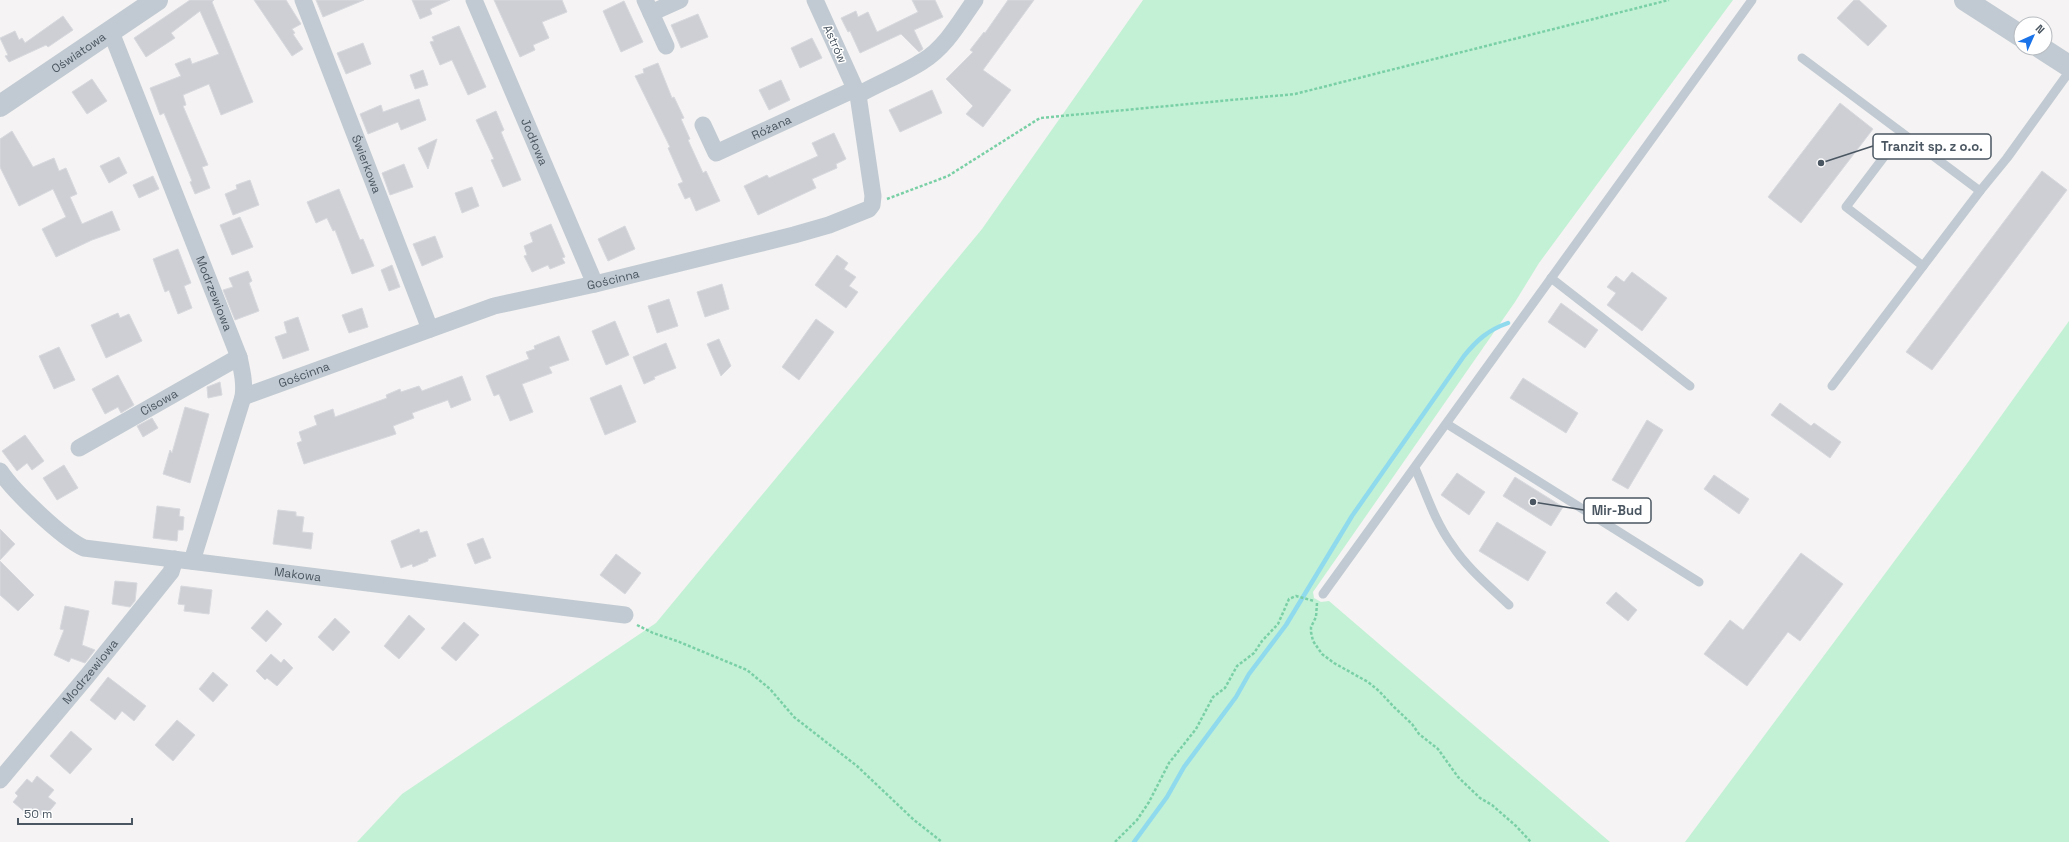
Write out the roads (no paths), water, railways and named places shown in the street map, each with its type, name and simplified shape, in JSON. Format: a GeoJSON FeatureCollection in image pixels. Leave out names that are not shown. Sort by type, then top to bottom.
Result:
{"type":"FeatureCollection","features":[{"type":"Feature","properties":{"kind":"street","name":"Oświatowa"},"geometry":{"type":"LineString","coordinates":[[0,106],[157,0]]}},
{"type":"Feature","properties":{"kind":"street","name":"Świerkowa"},"geometry":{"type":"LineString","coordinates":[[303,0],[430,329]]}},
{"type":"Feature","properties":{"kind":"street","name":"Jodłowa"},"geometry":{"type":"LineString","coordinates":[[474,0],[595,284]]}},
{"type":"Feature","properties":{"kind":"street"},"geometry":{"type":"LineString","coordinates":[[666,46],[648,6],[680,0]]}},
{"type":"Feature","properties":{"kind":"street","name":"Astrów"},"geometry":{"type":"LineString","coordinates":[[816,0],[857,92]]}},
{"type":"Feature","properties":{"kind":"street","name":"Różana"},"geometry":{"type":"LineString","coordinates":[[703,125],[716,153],[857,92],[924,60],[938,49],[950,35],[975,0]]}},
{"type":"Feature","properties":{"kind":"street"},"geometry":{"type":"LineString","coordinates":[[1965,0],[2013,31]]}},
{"type":"Feature","properties":{"kind":"street","name":"Modrzewiowa"},"geometry":{"type":"LineString","coordinates":[[0,780],[88,675],[171,572],[183,560],[243,397],[244,386],[239,357],[111,32]]}},
{"type":"Feature","properties":{"kind":"street"},"geometry":{"type":"LineString","coordinates":[[2053,56],[2069,66]]}},
{"type":"Feature","properties":{"kind":"street","name":"Gościnna"},"geometry":{"type":"LineString","coordinates":[[243,397],[502,304],[595,284],[812,230],[862,212],[872,205],[873,196],[857,92]]}},
{"type":"Feature","properties":{"kind":"street","name":"Cisowa"},"geometry":{"type":"LineString","coordinates":[[79,448],[239,357]]}},
{"type":"Feature","properties":{"kind":"street","name":"Makowa"},"geometry":{"type":"LineString","coordinates":[[2,480],[76,545],[97,550],[625,615]]}},
{"type":"Feature","properties":{"kind":"lane"},"geometry":{"type":"LineString","coordinates":[[1323,594],[1752,0]]}},
{"type":"Feature","properties":{"kind":"lane"},"geometry":{"type":"LineString","coordinates":[[1802,58],[1980,191]]}},
{"type":"Feature","properties":{"kind":"lane"},"geometry":{"type":"LineString","coordinates":[[1832,386],[1980,191],[2007,158],[2069,72]]}},
{"type":"Feature","properties":{"kind":"lane"},"geometry":{"type":"LineString","coordinates":[[1902,133],[1846,207],[1923,266]]}},
{"type":"Feature","properties":{"kind":"lane"},"geometry":{"type":"LineString","coordinates":[[1551,278],[1690,386]]}},
{"type":"Feature","properties":{"kind":"lane"},"geometry":{"type":"LineString","coordinates":[[1447,424],[1698,582]]}},
{"type":"Feature","properties":{"kind":"lane"},"geometry":{"type":"LineString","coordinates":[[1415,468],[1440,526],[1451,545],[1472,569],[1509,604]]}},
{"type":"Feature","properties":{"kind":"waterway"},"geometry":{"type":"LineString","coordinates":[[1134,842],[1167,797],[1184,767],[1236,697],[1249,674],[1286,625],[1352,516],[1464,356],[1483,336],[1508,323]]}},
{"type":"Feature","properties":{"kind":"place","name":"Tranzit sp. z o.o."},"geometry":{"type":"Point","coordinates":[1821,163]}},
{"type":"Feature","properties":{"kind":"place","name":"Mir-Bud"},"geometry":{"type":"Point","coordinates":[1533,502]}}]}
